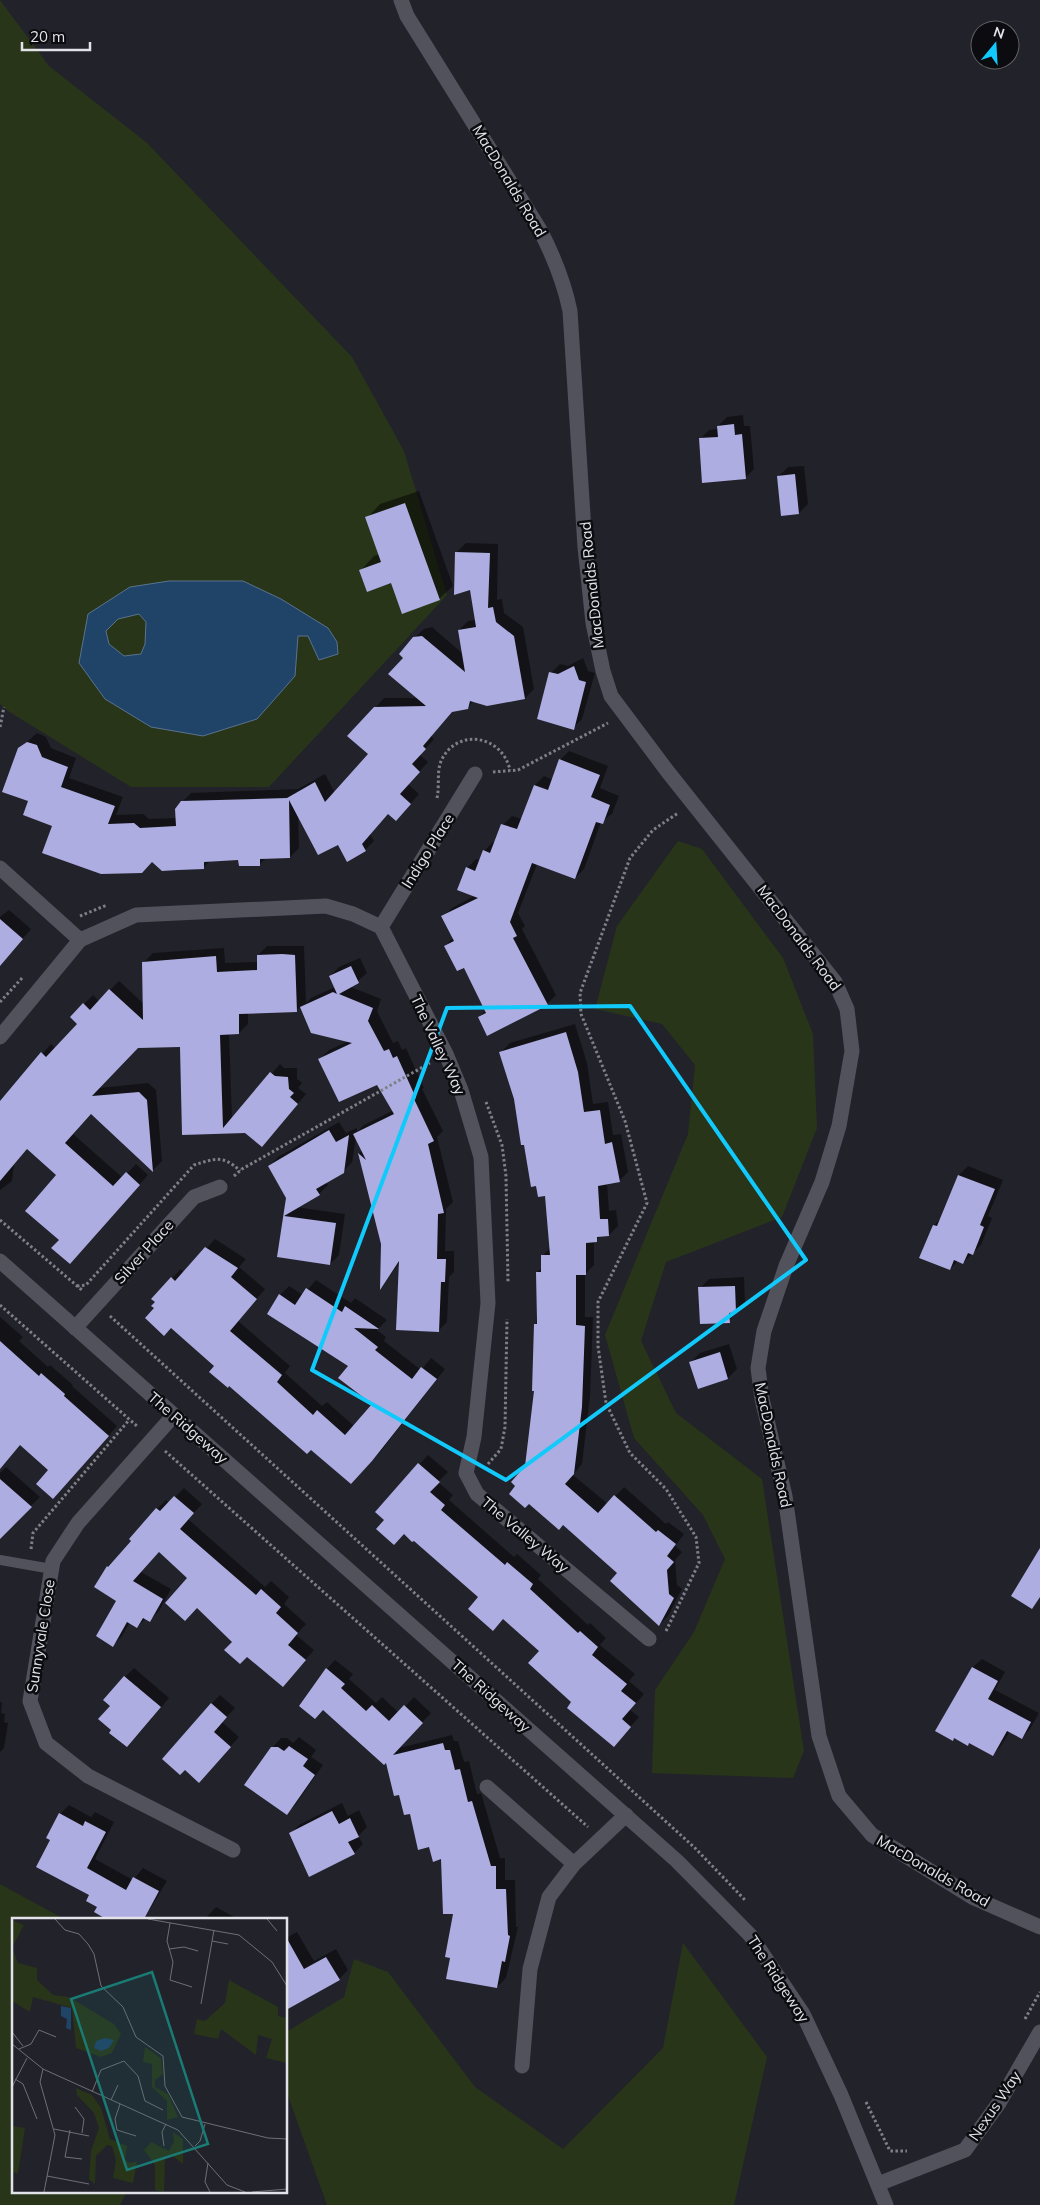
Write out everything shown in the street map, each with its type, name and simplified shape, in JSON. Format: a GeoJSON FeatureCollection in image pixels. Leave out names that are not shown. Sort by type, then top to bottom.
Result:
{"type":"FeatureCollection","features":[{"type":"Feature","properties":{"kind":"street","name":"MacDonalds Road"},"geometry":{"type":"LineString","coordinates":[[401,0],[407,16],[540,230],[560,272],[570,311],[584,506],[585,547],[593,623],[603,671],[612,696],[692,802],[835,982],[847,1008],[852,1051],[832,1152],[783,1276],[764,1331],[758,1368],[762,1399],[784,1496],[819,1736],[839,1796],[872,1835],[974,1898],[1040,1927]]}},
{"type":"Feature","properties":{"kind":"street","name":"Indigo Place"},"geometry":{"type":"LineString","coordinates":[[381,927],[475,774]]}},
{"type":"Feature","properties":{"kind":"street"},"geometry":{"type":"LineString","coordinates":[[0,868],[80,940]]}},
{"type":"Feature","properties":{"kind":"street"},"geometry":{"type":"LineString","coordinates":[[0,1037],[80,940],[136,915],[326,906],[353,914],[381,927]]}},
{"type":"Feature","properties":{"kind":"street","name":"The Valley Way"},"geometry":{"type":"LineString","coordinates":[[381,927],[446,1054],[461,1090],[482,1157],[488,1302],[474,1437],[466,1473],[477,1494],[649,1639]]}},
{"type":"Feature","properties":{"kind":"street","name":"Silver Place"},"geometry":{"type":"LineString","coordinates":[[75,1328],[194,1198],[220,1187]]}},
{"type":"Feature","properties":{"kind":"street","name":"The Ridgeway"},"geometry":{"type":"LineString","coordinates":[[0,1261],[677,1860],[750,1935],[803,2014],[842,2094],[886,2205]]}},
{"type":"Feature","properties":{"kind":"street","name":"Sunnyvale Close"},"geometry":{"type":"LineString","coordinates":[[174,1415],[78,1523],[53,1561],[30,1700],[46,1743],[88,1776],[233,1850]]}},
{"type":"Feature","properties":{"kind":"street"},"geometry":{"type":"LineString","coordinates":[[487,1787],[574,1864]]}},
{"type":"Feature","properties":{"kind":"street"},"geometry":{"type":"LineString","coordinates":[[522,2066],[530,1969],[548,1897],[574,1864],[626,1815]]}},
{"type":"Feature","properties":{"kind":"street","name":"Nexus Way"},"geometry":{"type":"LineString","coordinates":[[878,2184],[965,2150],[999,2103],[1040,2032]]}},
{"type":"Feature","properties":{"kind":"lane"},"geometry":{"type":"LineString","coordinates":[[0,1560],[52,1569]]}},
{"type":"Feature","properties":{"kind":"path"},"geometry":{"type":"LineString","coordinates":[[0,727],[4,707]]}},
{"type":"Feature","properties":{"kind":"path"},"geometry":{"type":"LineString","coordinates":[[475,774],[518,770],[625,715]]}},
{"type":"Feature","properties":{"kind":"path"},"geometry":{"type":"LineString","coordinates":[[436,802],[439,769],[442,759],[449,750],[462,742],[471,740],[490,742],[500,749],[507,760],[510,770]]}},
{"type":"Feature","properties":{"kind":"path"},"geometry":{"type":"LineString","coordinates":[[649,1639],[657,1644],[668,1629],[699,1563],[696,1537],[666,1489],[630,1453],[606,1403],[598,1346],[598,1302],[647,1203],[625,1121],[581,1014],[580,993],[630,858],[653,830],[692,802]]}},
{"type":"Feature","properties":{"kind":"path"},"geometry":{"type":"LineString","coordinates":[[66,928],[82,915],[116,902]]}},
{"type":"Feature","properties":{"kind":"path"},"geometry":{"type":"LineString","coordinates":[[0,1002],[26,972]]}},
{"type":"Feature","properties":{"kind":"path"},"geometry":{"type":"LineString","coordinates":[[220,1187],[242,1169],[446,1054]]}},
{"type":"Feature","properties":{"kind":"path"},"geometry":{"type":"LineString","coordinates":[[0,1220],[97,1304],[695,1848],[750,1905]]}},
{"type":"Feature","properties":{"kind":"path"},"geometry":{"type":"LineString","coordinates":[[0,1305],[601,1839]]}},
{"type":"Feature","properties":{"kind":"path"},"geometry":{"type":"LineString","coordinates":[[28,1565],[33,1533],[129,1420]]}},
{"type":"Feature","properties":{"kind":"path"},"geometry":{"type":"LineString","coordinates":[[1022,2025],[1040,1992]]}},
{"type":"Feature","properties":{"kind":"path"},"geometry":{"type":"LineString","coordinates":[[863,2094],[890,2151],[914,2152]]}},
{"type":"Feature","properties":{"kind":"highlighted area"},"geometry":{"type":"Polygon","coordinates":[[[630,1006],[806,1260],[506,1480],[312,1370],[447,1008],[630,1006]]]}},
{"type":"Feature","properties":{"kind":"green space"},"geometry":{"type":"Polygon","coordinates":[[[0,0],[49,66],[147,143],[352,357],[404,451],[447,595],[269,787],[131,787],[8,711],[0,704],[0,0]]]}},
{"type":"Feature","properties":{"kind":"green space"},"geometry":{"type":"Polygon","coordinates":[[[678,841],[702,849],[783,958],[813,1034],[817,1128],[782,1217],[666,1262],[641,1341],[676,1413],[762,1479],[804,1751],[793,1778],[652,1773],[655,1690],[694,1632],[725,1559],[703,1515],[634,1438],[605,1335],[688,1134],[695,1065],[662,1024],[595,1009],[617,926],[678,841]]]}},
{"type":"Feature","properties":{"kind":"green space"},"geometry":{"type":"Polygon","coordinates":[[[0,1884],[62,1918],[12,1918],[12,2192],[126,2192],[120,2205],[0,2205],[0,1884]]]}},
{"type":"Feature","properties":{"kind":"green space"},"geometry":{"type":"Polygon","coordinates":[[[683,1943],[767,2057],[734,2205],[327,2205],[288,2096],[288,2031],[344,1997],[354,1959],[388,1972],[475,2087],[563,2149],[663,2048],[683,1943]]]}},
{"type":"Feature","properties":{"kind":"water"},"geometry":{"type":"Polygon","coordinates":[[[169,581],[243,581],[281,599],[328,628],[337,642],[338,654],[319,660],[308,636],[298,636],[295,676],[257,719],[203,736],[151,727],[105,699],[79,663],[88,614],[130,587],[169,581]],[[139,614],[118,619],[106,631],[109,644],[124,656],[141,654],[145,644],[146,622],[139,614]]]}},
{"type":"Feature","properties":{"kind":"building"},"geometry":{"type":"Polygon","coordinates":[[[734,424],[735,435],[742,434],[746,479],[702,483],[699,438],[718,437],[717,426],[734,424]]]}},
{"type":"Feature","properties":{"kind":"building"},"geometry":{"type":"Polygon","coordinates":[[[795,474],[799,514],[781,516],[777,476],[795,474]]]}},
{"type":"Feature","properties":{"kind":"building"},"geometry":{"type":"Polygon","coordinates":[[[405,503],[440,600],[402,614],[391,583],[367,592],[359,570],[381,562],[365,517],[405,503]]]}},
{"type":"Feature","properties":{"kind":"building"},"geometry":{"type":"Polygon","coordinates":[[[455,552],[490,553],[488,608],[493,607],[496,622],[514,636],[525,699],[487,706],[470,701],[468,709],[452,712],[423,746],[426,749],[412,764],[420,772],[400,794],[411,804],[396,821],[388,814],[362,844],[366,851],[347,862],[338,845],[318,855],[289,800],[290,858],[260,859],[260,866],[239,866],[238,860],[204,862],[204,869],[162,871],[152,862],[142,873],[101,874],[42,853],[52,826],[23,815],[28,801],[2,792],[18,748],[27,742],[37,745],[42,757],[68,767],[61,787],[115,806],[108,824],[134,823],[140,828],[176,826],[175,809],[181,801],[287,798],[315,782],[325,802],[368,754],[347,736],[374,707],[426,706],[388,674],[403,658],[399,654],[413,637],[422,636],[465,672],[458,630],[476,627],[470,590],[454,595],[455,552]]]}},
{"type":"Feature","properties":{"kind":"building"},"geometry":{"type":"Polygon","coordinates":[[[574,666],[579,680],[586,682],[574,730],[537,719],[549,672],[558,674],[574,666]]]}},
{"type":"Feature","properties":{"kind":"building"},"geometry":{"type":"Polygon","coordinates":[[[559,759],[600,775],[591,797],[610,805],[603,824],[596,822],[575,879],[532,863],[510,922],[517,936],[513,938],[548,1005],[487,1036],[478,1017],[486,1013],[464,968],[457,971],[444,946],[454,941],[441,916],[478,898],[457,890],[466,867],[475,871],[483,850],[490,853],[501,824],[517,829],[534,785],[548,790],[559,759]]]}},
{"type":"Feature","properties":{"kind":"building"},"geometry":{"type":"Polygon","coordinates":[[[0,919],[23,939],[0,966],[0,919]]]}},
{"type":"Feature","properties":{"kind":"building"},"geometry":{"type":"Polygon","coordinates":[[[257,955],[295,955],[297,1012],[239,1014],[239,1034],[220,1035],[223,1128],[270,1072],[275,1076],[288,1077],[289,1089],[294,1093],[290,1097],[298,1104],[262,1147],[245,1133],[182,1135],[180,1047],[138,1048],[92,1096],[139,1092],[147,1100],[153,1172],[91,1114],[65,1143],[113,1186],[126,1172],[140,1185],[70,1264],[51,1248],[59,1240],[25,1211],[56,1175],[27,1149],[0,1181],[0,1101],[41,1052],[46,1057],[77,1024],[70,1017],[83,1003],[90,1010],[109,989],[143,1020],[142,962],[216,956],[217,972],[257,970],[257,955]]]}},
{"type":"Feature","properties":{"kind":"building"},"geometry":{"type":"Polygon","coordinates":[[[351,966],[359,983],[339,994],[373,1008],[368,1021],[384,1051],[389,1049],[393,1058],[397,1056],[416,1098],[414,1099],[434,1141],[428,1144],[444,1213],[438,1214],[437,1259],[446,1259],[445,1282],[441,1282],[439,1332],[396,1330],[399,1261],[380,1290],[381,1244],[358,1153],[366,1160],[353,1134],[394,1114],[377,1085],[339,1102],[318,1059],[352,1043],[311,1033],[300,1007],[333,992],[337,994],[329,976],[351,966]]]}},
{"type":"Feature","properties":{"kind":"building"},"geometry":{"type":"Polygon","coordinates":[[[566,1032],[578,1072],[584,1112],[600,1110],[605,1144],[612,1142],[620,1182],[598,1186],[600,1219],[608,1219],[609,1236],[597,1237],[597,1242],[586,1243],[586,1275],[576,1275],[576,1325],[585,1326],[582,1407],[574,1474],[565,1484],[598,1513],[614,1495],[656,1532],[658,1530],[676,1544],[667,1556],[674,1562],[667,1570],[669,1594],[674,1598],[659,1626],[610,1581],[617,1573],[563,1525],[559,1530],[529,1504],[525,1508],[509,1494],[515,1486],[511,1482],[525,1466],[534,1391],[532,1391],[534,1324],[537,1324],[536,1272],[541,1272],[541,1255],[550,1255],[545,1196],[538,1197],[536,1186],[531,1187],[524,1145],[521,1145],[514,1099],[499,1052],[566,1032]]]}},
{"type":"Feature","properties":{"kind":"building"},"geometry":{"type":"Polygon","coordinates":[[[329,1130],[336,1142],[349,1135],[344,1173],[316,1189],[320,1195],[284,1216],[336,1223],[330,1265],[277,1257],[286,1198],[268,1166],[329,1130]]]}},
{"type":"Feature","properties":{"kind":"building"},"geometry":{"type":"Polygon","coordinates":[[[958,1175],[995,1189],[980,1225],[984,1227],[973,1255],[968,1253],[963,1264],[954,1260],[950,1270],[919,1258],[933,1225],[937,1226],[958,1175]]]}},
{"type":"Feature","properties":{"kind":"building"},"geometry":{"type":"Polygon","coordinates":[[[205,1247],[238,1268],[231,1277],[257,1299],[230,1331],[282,1375],[277,1382],[313,1415],[317,1410],[345,1435],[372,1404],[338,1378],[348,1366],[267,1314],[279,1294],[295,1305],[306,1288],[342,1312],[345,1306],[379,1329],[354,1328],[378,1347],[375,1350],[412,1379],[421,1367],[437,1379],[372,1461],[351,1484],[311,1450],[307,1454],[229,1386],[228,1388],[209,1372],[214,1366],[171,1328],[164,1336],[145,1318],[154,1308],[151,1306],[155,1302],[151,1299],[171,1277],[175,1281],[205,1247]]]}},
{"type":"Feature","properties":{"kind":"building"},"geometry":{"type":"Polygon","coordinates":[[[735,1286],[736,1312],[729,1313],[730,1323],[700,1324],[698,1287],[735,1286]]]}},
{"type":"Feature","properties":{"kind":"building"},"geometry":{"type":"Polygon","coordinates":[[[0,1341],[39,1376],[41,1373],[109,1436],[53,1499],[36,1484],[48,1470],[20,1445],[0,1469],[0,1341]]]}},
{"type":"Feature","properties":{"kind":"building"},"geometry":{"type":"Polygon","coordinates":[[[720,1352],[728,1379],[698,1389],[689,1362],[720,1352]]]}},
{"type":"Feature","properties":{"kind":"building"},"geometry":{"type":"Polygon","coordinates":[[[418,1463],[440,1482],[430,1492],[445,1505],[441,1510],[505,1565],[507,1562],[533,1584],[530,1589],[578,1633],[580,1631],[598,1647],[592,1655],[627,1684],[621,1691],[636,1703],[622,1719],[631,1727],[614,1747],[567,1708],[571,1702],[528,1663],[539,1651],[503,1619],[493,1631],[468,1609],[478,1597],[414,1541],[412,1542],[404,1534],[394,1545],[376,1529],[384,1520],[375,1512],[418,1463]]]}},
{"type":"Feature","properties":{"kind":"building"},"geometry":{"type":"Polygon","coordinates":[[[0,1479],[32,1507],[0,1539],[0,1479]]]}},
{"type":"Feature","properties":{"kind":"building"},"geometry":{"type":"Polygon","coordinates":[[[174,1496],[194,1513],[180,1529],[256,1595],[261,1589],[281,1607],[276,1613],[298,1633],[288,1645],[306,1660],[283,1687],[247,1657],[240,1664],[224,1650],[232,1642],[197,1608],[185,1621],[165,1603],[187,1578],[159,1552],[133,1581],[163,1599],[150,1622],[143,1618],[137,1628],[127,1622],[113,1647],[96,1636],[116,1601],[94,1587],[107,1566],[131,1541],[129,1539],[156,1508],[160,1511],[174,1496]]]}},
{"type":"Feature","properties":{"kind":"building"},"geometry":{"type":"Polygon","coordinates":[[[1040,1548],[1040,1597],[1032,1609],[1011,1596],[1040,1548]]]}},
{"type":"Feature","properties":{"kind":"building"},"geometry":{"type":"Polygon","coordinates":[[[972,1667],[998,1681],[988,1699],[1031,1722],[1022,1739],[1007,1731],[993,1756],[969,1743],[968,1746],[954,1738],[953,1741],[935,1731],[972,1667]]]}},
{"type":"Feature","properties":{"kind":"building"},"geometry":{"type":"Polygon","coordinates":[[[326,1668],[345,1684],[341,1688],[366,1711],[372,1705],[389,1721],[404,1705],[423,1723],[393,1755],[443,1743],[445,1750],[450,1750],[455,1770],[460,1769],[468,1802],[472,1801],[491,1866],[496,1866],[496,1889],[506,1889],[508,1935],[510,1936],[505,1962],[502,1961],[497,1988],[446,1979],[450,1958],[445,1957],[453,1914],[443,1914],[441,1859],[433,1862],[429,1847],[418,1850],[410,1814],[404,1815],[399,1795],[394,1796],[386,1763],[384,1765],[323,1710],[315,1719],[299,1706],[326,1668]]]}},
{"type":"Feature","properties":{"kind":"building"},"geometry":{"type":"Polygon","coordinates":[[[124,1676],[161,1707],[127,1747],[109,1733],[111,1730],[98,1719],[110,1706],[103,1700],[124,1676]]]}},
{"type":"Feature","properties":{"kind":"building"},"geometry":{"type":"Polygon","coordinates":[[[211,1703],[227,1717],[214,1732],[231,1747],[199,1783],[185,1770],[180,1775],[162,1759],[211,1703]]]}},
{"type":"Feature","properties":{"kind":"building"},"geometry":{"type":"Polygon","coordinates":[[[289,1746],[308,1759],[303,1766],[315,1775],[287,1815],[244,1785],[271,1747],[278,1747],[284,1751],[289,1746]]]}},
{"type":"Feature","properties":{"kind":"building"},"geometry":{"type":"Polygon","coordinates":[[[332,1811],[339,1824],[350,1818],[359,1837],[348,1842],[355,1854],[309,1877],[289,1833],[332,1811]]]}},
{"type":"Feature","properties":{"kind":"building"},"geometry":{"type":"Polygon","coordinates":[[[59,1813],[83,1826],[85,1821],[106,1832],[87,1868],[126,1890],[133,1877],[159,1891],[145,1918],[104,1918],[94,1912],[97,1907],[86,1901],[89,1895],[36,1867],[50,1840],[46,1838],[59,1813]]]}},
{"type":"Feature","properties":{"kind":"building"},"geometry":{"type":"Polygon","coordinates":[[[288,1941],[304,1969],[326,1957],[340,1980],[288,2009],[288,1941]]]}}]}
